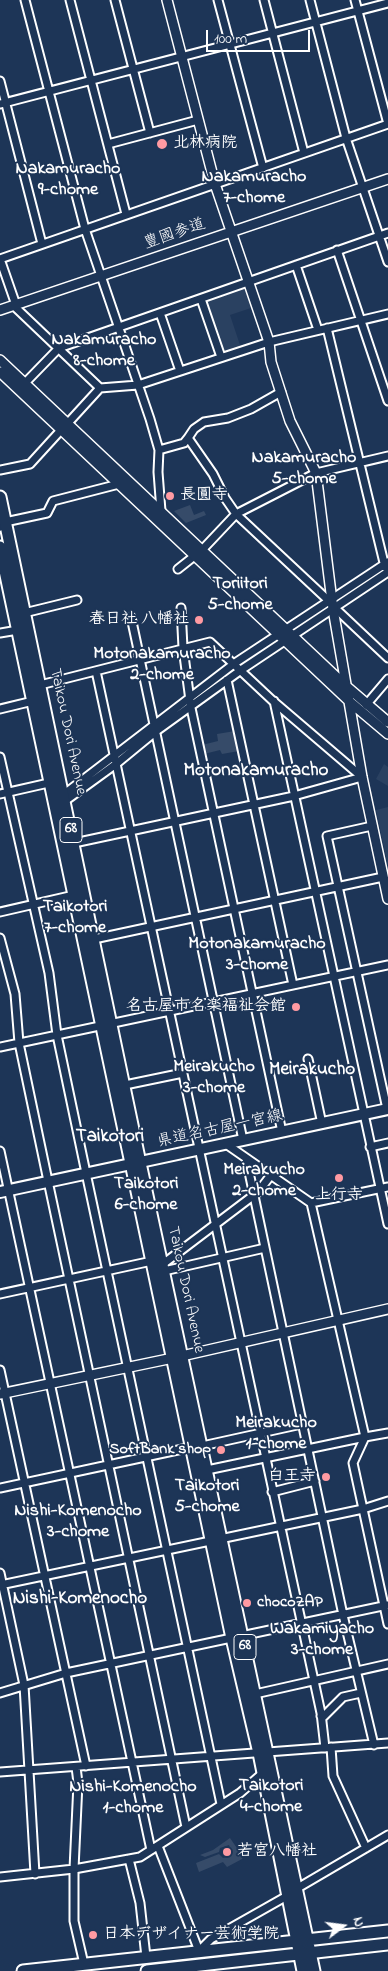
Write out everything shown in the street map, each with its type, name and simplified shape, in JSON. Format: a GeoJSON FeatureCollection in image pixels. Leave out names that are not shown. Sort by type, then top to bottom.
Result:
{"type":"FeatureCollection","features":[{"type":"Feature","properties":{"kind":"main road","name":"Taikou Dori Avenue"},"geometry":{"type":"LineString","coordinates":[[0,498],[3,525],[40,685],[74,895],[107,1024],[125,1085],[135,1163]]}},
{"type":"Feature","properties":{"kind":"main road","name":"Taikou Dori Avenue"},"geometry":{"type":"LineString","coordinates":[[0,547],[33,701],[55,782],[64,798],[74,842],[94,939],[107,1024],[135,1163],[159,1265],[291,1893]]}},
{"type":"Feature","properties":{"kind":"main road","name":"県道名古屋一宮線"},"geometry":{"type":"LineString","coordinates":[[4,1191],[387,1109]]}},
{"type":"Feature","properties":{"kind":"main road","name":"Taikou Dori Avenue"},"geometry":{"type":"LineString","coordinates":[[197,1447],[207,1470],[216,1539]]}},
{"type":"Feature","properties":{"kind":"main road","name":"Taikou Dori Avenue"},"geometry":{"type":"LineString","coordinates":[[237,1636],[255,1694],[263,1753],[263,1773],[304,1953],[303,1971]]}},
{"type":"Feature","properties":{"kind":"main road"},"geometry":{"type":"LineString","coordinates":[[23,1971],[388,1930]]}},
{"type":"Feature","properties":{"kind":"main road"},"geometry":{"type":"LineString","coordinates":[[148,1971],[205,1968],[304,1953],[388,1944]]}},
{"type":"Feature","properties":{"kind":"main road","name":"Taikou Dori Avenue"},"geometry":{"type":"LineString","coordinates":[[304,1953],[314,1971]]}},
{"type":"Feature","properties":{"kind":"street"},"geometry":{"type":"LineString","coordinates":[[25,0],[85,229],[159,450],[158,472],[161,511]]}},
{"type":"Feature","properties":{"kind":"street"},"geometry":{"type":"LineString","coordinates":[[70,0],[126,214]]}},
{"type":"Feature","properties":{"kind":"street"},"geometry":{"type":"LineString","coordinates":[[115,0],[150,133]]}},
{"type":"Feature","properties":{"kind":"street"},"geometry":{"type":"LineString","coordinates":[[167,0],[215,184],[269,342],[271,362],[290,422],[316,473],[332,604],[362,777],[388,899]]}},
{"type":"Feature","properties":{"kind":"street"},"geometry":{"type":"LineString","coordinates":[[218,0],[263,168]]}},
{"type":"Feature","properties":{"kind":"street"},"geometry":{"type":"LineString","coordinates":[[264,0],[304,153]]}},
{"type":"Feature","properties":{"kind":"street"},"geometry":{"type":"LineString","coordinates":[[310,0],[346,138],[388,262]]}},
{"type":"Feature","properties":{"kind":"street"},"geometry":{"type":"LineString","coordinates":[[100,388],[15,306],[0,259],[388,124],[355,0]]}},
{"type":"Feature","properties":{"kind":"street"},"geometry":{"type":"LineString","coordinates":[[3,104],[388,3]]}},
{"type":"Feature","properties":{"kind":"street"},"geometry":{"type":"LineString","coordinates":[[0,81],[3,104],[42,244]]}},
{"type":"Feature","properties":{"kind":"street"},"geometry":{"type":"LineString","coordinates":[[108,144],[198,120]]}},
{"type":"Feature","properties":{"kind":"street","name":"豊國参道"},"geometry":{"type":"LineString","coordinates":[[0,310],[388,179]]}},
{"type":"Feature","properties":{"kind":"street"},"geometry":{"type":"LineString","coordinates":[[25,383],[59,348],[388,233]]}},
{"type":"Feature","properties":{"kind":"street"},"geometry":{"type":"LineString","coordinates":[[337,250],[388,401]]}},
{"type":"Feature","properties":{"kind":"street"},"geometry":{"type":"LineString","coordinates":[[296,265],[318,330]]}},
{"type":"Feature","properties":{"kind":"street"},"geometry":{"type":"LineString","coordinates":[[201,299],[221,357]]}},
{"type":"Feature","properties":{"kind":"street"},"geometry":{"type":"LineString","coordinates":[[160,313],[180,371]]}},
{"type":"Feature","properties":{"kind":"street"},"geometry":{"type":"LineString","coordinates":[[0,470],[30,464],[100,388],[138,384],[269,342],[388,314]]}},
{"type":"Feature","properties":{"kind":"street"},"geometry":{"type":"LineString","coordinates":[[328,328],[388,574],[332,604]]}},
{"type":"Feature","properties":{"kind":"street"},"geometry":{"type":"LineString","coordinates":[[0,360],[25,383],[119,484],[194,556],[388,722]]}},
{"type":"Feature","properties":{"kind":"street"},"geometry":{"type":"LineString","coordinates":[[0,372],[161,511],[202,550],[350,702],[388,734]]}},
{"type":"Feature","properties":{"kind":"street"},"geometry":{"type":"LineString","coordinates":[[159,450],[184,443],[194,429],[204,422],[228,418],[251,409],[281,392]]}},
{"type":"Feature","properties":{"kind":"street"},"geometry":{"type":"LineString","coordinates":[[188,438],[214,474],[225,498],[236,514],[388,658]]}},
{"type":"Feature","properties":{"kind":"street"},"geometry":{"type":"LineString","coordinates":[[178,569],[202,550],[236,514],[316,473],[388,456]]}},
{"type":"Feature","properties":{"kind":"street"},"geometry":{"type":"LineString","coordinates":[[3,525],[46,513],[53,502],[119,484]]}},
{"type":"Feature","properties":{"kind":"street"},"geometry":{"type":"LineString","coordinates":[[64,798],[114,754],[154,728],[191,708],[286,635],[332,604],[386,563]]}},
{"type":"Feature","properties":{"kind":"street"},"geometry":{"type":"LineString","coordinates":[[24,613],[77,600]]}},
{"type":"Feature","properties":{"kind":"street"},"geometry":{"type":"LineString","coordinates":[[181,608],[183,648],[191,708],[282,1132]]}},
{"type":"Feature","properties":{"kind":"street"},"geometry":{"type":"LineString","coordinates":[[131,617],[243,1140]]}},
{"type":"Feature","properties":{"kind":"street"},"geometry":{"type":"LineString","coordinates":[[0,633],[18,630]]}},
{"type":"Feature","properties":{"kind":"street"},"geometry":{"type":"LineString","coordinates":[[64,798],[116,764],[154,728],[235,663],[286,635]]}},
{"type":"Feature","properties":{"kind":"street"},"geometry":{"type":"LineString","coordinates":[[40,685],[210,642],[235,663],[274,701],[362,777]]}},
{"type":"Feature","properties":{"kind":"street"},"geometry":{"type":"LineString","coordinates":[[96,671],[216,1224],[279,1526],[302,1623],[332,1776],[366,1848]]}},
{"type":"Feature","properties":{"kind":"street"},"geometry":{"type":"LineString","coordinates":[[366,704],[388,679]]}},
{"type":"Feature","properties":{"kind":"street"},"geometry":{"type":"LineString","coordinates":[[227,680],[293,985]]}},
{"type":"Feature","properties":{"kind":"street"},"geometry":{"type":"LineString","coordinates":[[0,709],[33,701]]}},
{"type":"Feature","properties":{"kind":"street"},"geometry":{"type":"LineString","coordinates":[[274,701],[388,1224]]}},
{"type":"Feature","properties":{"kind":"street"},"geometry":{"type":"LineString","coordinates":[[0,757],[4,793],[33,904],[48,973],[57,1035],[221,1804]]}},
{"type":"Feature","properties":{"kind":"street"},"geometry":{"type":"LineString","coordinates":[[74,842],[294,796],[362,777]]}},
{"type":"Feature","properties":{"kind":"street"},"geometry":{"type":"LineString","coordinates":[[4,793],[55,782]]}},
{"type":"Feature","properties":{"kind":"street"},"geometry":{"type":"LineString","coordinates":[[372,826],[327,836],[387,1109]]}},
{"type":"Feature","properties":{"kind":"street"},"geometry":{"type":"LineString","coordinates":[[94,939],[383,877]]}},
{"type":"Feature","properties":{"kind":"street"},"geometry":{"type":"LineString","coordinates":[[0,912],[74,895]]}},
{"type":"Feature","properties":{"kind":"street"},"geometry":{"type":"LineString","coordinates":[[0,938],[15,994],[19,1043],[68,1279],[186,1827]]}},
{"type":"Feature","properties":{"kind":"street"},"geometry":{"type":"LineString","coordinates":[[0,1047],[388,965]]}},
{"type":"Feature","properties":{"kind":"street"},"geometry":{"type":"LineString","coordinates":[[308,1058],[322,1124]]}},
{"type":"Feature","properties":{"kind":"street"},"geometry":{"type":"LineString","coordinates":[[125,1085],[183,1073]]}},
{"type":"Feature","properties":{"kind":"street"},"geometry":{"type":"LineString","coordinates":[[370,1147],[388,1143]]}},
{"type":"Feature","properties":{"kind":"street"},"geometry":{"type":"LineString","coordinates":[[226,1144],[311,1203],[365,1437],[353,1463],[386,1606],[388,1624]]}},
{"type":"Feature","properties":{"kind":"street"},"geometry":{"type":"LineString","coordinates":[[0,1151],[4,1191],[30,1288],[151,1850]]}},
{"type":"Feature","properties":{"kind":"street"},"geometry":{"type":"LineString","coordinates":[[246,1158],[343,1615],[374,1745]]}},
{"type":"Feature","properties":{"kind":"street"},"geometry":{"type":"LineString","coordinates":[[159,1265],[254,1196],[271,1176]]}},
{"type":"Feature","properties":{"kind":"street"},"geometry":{"type":"LineString","coordinates":[[311,1203],[388,1187]]}},
{"type":"Feature","properties":{"kind":"street"},"geometry":{"type":"LineString","coordinates":[[0,1294],[107,1271],[223,1257],[265,1248]]}},
{"type":"Feature","properties":{"kind":"street"},"geometry":{"type":"LineString","coordinates":[[2,1394],[178,1357],[388,1309]]}},
{"type":"Feature","properties":{"kind":"street"},"geometry":{"type":"LineString","coordinates":[[0,1370],[2,1394],[26,1483],[86,1766]]}},
{"type":"Feature","properties":{"kind":"street"},"geometry":{"type":"LineString","coordinates":[[0,1488],[302,1424]]}},
{"type":"Feature","properties":{"kind":"street"},"geometry":{"type":"LineString","coordinates":[[207,1470],[388,1433]]}},
{"type":"Feature","properties":{"kind":"street"},"geometry":{"type":"LineString","coordinates":[[272,1492],[315,1481]]}},
{"type":"Feature","properties":{"kind":"street"},"geometry":{"type":"LineString","coordinates":[[1,1584],[363,1509],[388,1501]]}},
{"type":"Feature","properties":{"kind":"street"},"geometry":{"type":"LineString","coordinates":[[0,1573],[24,1685],[35,1874]]}},
{"type":"Feature","properties":{"kind":"street"},"geometry":{"type":"LineString","coordinates":[[0,1693],[66,1673],[386,1606]]}},
{"type":"Feature","properties":{"kind":"street"},"geometry":{"type":"LineString","coordinates":[[255,1694],[388,1664]]}},
{"type":"Feature","properties":{"kind":"street"},"geometry":{"type":"LineString","coordinates":[[321,1716],[323,1717],[343,1697],[361,1693]]}},
{"type":"Feature","properties":{"kind":"street"},"geometry":{"type":"LineString","coordinates":[[0,1772],[388,1744]]}},
{"type":"Feature","properties":{"kind":"street"},"geometry":{"type":"LineString","coordinates":[[76,1767],[78,1783],[74,1869],[74,1921],[84,1964]]}},
{"type":"Feature","properties":{"kind":"street"},"geometry":{"type":"LineString","coordinates":[[0,1877],[74,1869],[140,1857],[240,1792],[263,1773]]}},
{"type":"Feature","properties":{"kind":"street"},"geometry":{"type":"LineString","coordinates":[[158,1846],[199,1951],[211,1939],[388,1835]]}},
{"type":"Feature","properties":{"kind":"street"},"geometry":{"type":"LineString","coordinates":[[130,1859],[140,1903],[146,1957]]}},
{"type":"Feature","properties":{"kind":"shaded area"},"geometry":{"type":"Polygon","coordinates":[[[242,288],[245,290],[251,308],[230,315],[241,348],[225,353],[206,303],[207,300],[242,288]]]}},
{"type":"Feature","properties":{"kind":"shaded area"},"geometry":{"type":"Polygon","coordinates":[[[190,505],[194,515],[204,511],[206,515],[186,523],[174,511],[190,505]]]}},
{"type":"Feature","properties":{"kind":"shaded area"},"geometry":{"type":"Polygon","coordinates":[[[235,731],[239,751],[222,754],[220,750],[204,754],[202,745],[218,741],[217,734],[235,731]]]}},
{"type":"Feature","properties":{"kind":"shaded area"},"geometry":{"type":"Polygon","coordinates":[[[384,764],[388,767],[388,786],[376,779],[384,764]]]}},
{"type":"Feature","properties":{"kind":"shaded area"},"geometry":{"type":"Polygon","coordinates":[[[388,807],[388,866],[376,810],[388,807]]]}},
{"type":"Feature","properties":{"kind":"shaded area"},"geometry":{"type":"Polygon","coordinates":[[[230,1838],[243,1857],[242,1859],[227,1867],[223,1862],[199,1872],[196,1863],[219,1854],[223,1858],[232,1855],[229,1845],[220,1848],[219,1852],[205,1857],[200,1855],[213,1850],[230,1838]]]}},
{"type":"Feature","properties":{"kind":"place","name":"北林病院"},"geometry":{"type":"Point","coordinates":[162,144]}},
{"type":"Feature","properties":{"kind":"place","name":"長圓寺"},"geometry":{"type":"Point","coordinates":[170,496]}},
{"type":"Feature","properties":{"kind":"place","name":"春日社 八幡社"},"geometry":{"type":"Point","coordinates":[199,620]}},
{"type":"Feature","properties":{"kind":"place","name":"名古屋市名楽福祉会館"},"geometry":{"type":"Point","coordinates":[296,1007]}},
{"type":"Feature","properties":{"kind":"place","name":"上行寺"},"geometry":{"type":"Point","coordinates":[339,1178]}},
{"type":"Feature","properties":{"kind":"place","name":"SoftBank shop"},"geometry":{"type":"Point","coordinates":[221,1450]}},
{"type":"Feature","properties":{"kind":"place","name":"白王寺"},"geometry":{"type":"Point","coordinates":[326,1477]}},
{"type":"Feature","properties":{"kind":"place","name":"chocoZAP"},"geometry":{"type":"Point","coordinates":[247,1603]}},
{"type":"Feature","properties":{"kind":"place","name":"若宮八幡社"},"geometry":{"type":"Point","coordinates":[227,1852]}},
{"type":"Feature","properties":{"kind":"place","name":"日本デザイナー芸術学院"},"geometry":{"type":"Point","coordinates":[93,1935]}},
{"type":"Feature","properties":{"kind":"district","name":"Nakamuracho 9-chome"},"geometry":{"type":"Point","coordinates":[68,180]}},
{"type":"Feature","properties":{"kind":"district","name":"Nakamuracho 7-chome"},"geometry":{"type":"Point","coordinates":[254,188]}},
{"type":"Feature","properties":{"kind":"district","name":"Nakamuracho 8-chome"},"geometry":{"type":"Point","coordinates":[104,351]}},
{"type":"Feature","properties":{"kind":"district","name":"Nakamuracho 5-chome"},"geometry":{"type":"Point","coordinates":[304,469]}},
{"type":"Feature","properties":{"kind":"district","name":"Toriitori 5-chome"},"geometry":{"type":"Point","coordinates":[240,595]}},
{"type":"Feature","properties":{"kind":"district","name":"Motonakamuracho 2-chome"},"geometry":{"type":"Point","coordinates":[162,665]}},
{"type":"Feature","properties":{"kind":"district","name":"Motonakamuracho"},"geometry":{"type":"Point","coordinates":[256,772]}},
{"type":"Feature","properties":{"kind":"district","name":"Taikotori 7-chome"},"geometry":{"type":"Point","coordinates":[75,918]}},
{"type":"Feature","properties":{"kind":"district","name":"Motonakamuracho 3-chome"},"geometry":{"type":"Point","coordinates":[257,955]}},
{"type":"Feature","properties":{"kind":"district","name":"Meirakucho"},"geometry":{"type":"Point","coordinates":[312,1071]}},
{"type":"Feature","properties":{"kind":"district","name":"Meirakucho 3-chome"},"geometry":{"type":"Point","coordinates":[214,1078]}},
{"type":"Feature","properties":{"kind":"district","name":"Taikotori"},"geometry":{"type":"Point","coordinates":[110,1138]}},
{"type":"Feature","properties":{"kind":"district","name":"Meirakucho 2-chome"},"geometry":{"type":"Point","coordinates":[264,1181]}},
{"type":"Feature","properties":{"kind":"district","name":"Taikotori 6-chome"},"geometry":{"type":"Point","coordinates":[146,1195]}},
{"type":"Feature","properties":{"kind":"district","name":"Meirakucho 1-chome"},"geometry":{"type":"Point","coordinates":[276,1434]}},
{"type":"Feature","properties":{"kind":"district","name":"Taikotori 5-chome"},"geometry":{"type":"Point","coordinates":[207,1497]}},
{"type":"Feature","properties":{"kind":"district","name":"Nishi-Komenocho 3-chome"},"geometry":{"type":"Point","coordinates":[78,1522]}},
{"type":"Feature","properties":{"kind":"district","name":"Nishi-Komenocho"},"geometry":{"type":"Point","coordinates":[80,1600]}},
{"type":"Feature","properties":{"kind":"district","name":"Wakamiyacho 3-chome"},"geometry":{"type":"Point","coordinates":[322,1640]}},
{"type":"Feature","properties":{"kind":"district","name":"Taikotori 4-chome"},"geometry":{"type":"Point","coordinates":[271,1797]}},
{"type":"Feature","properties":{"kind":"district","name":"Nishi-Komenocho 1-chome"},"geometry":{"type":"Point","coordinates":[133,1798]}}]}
